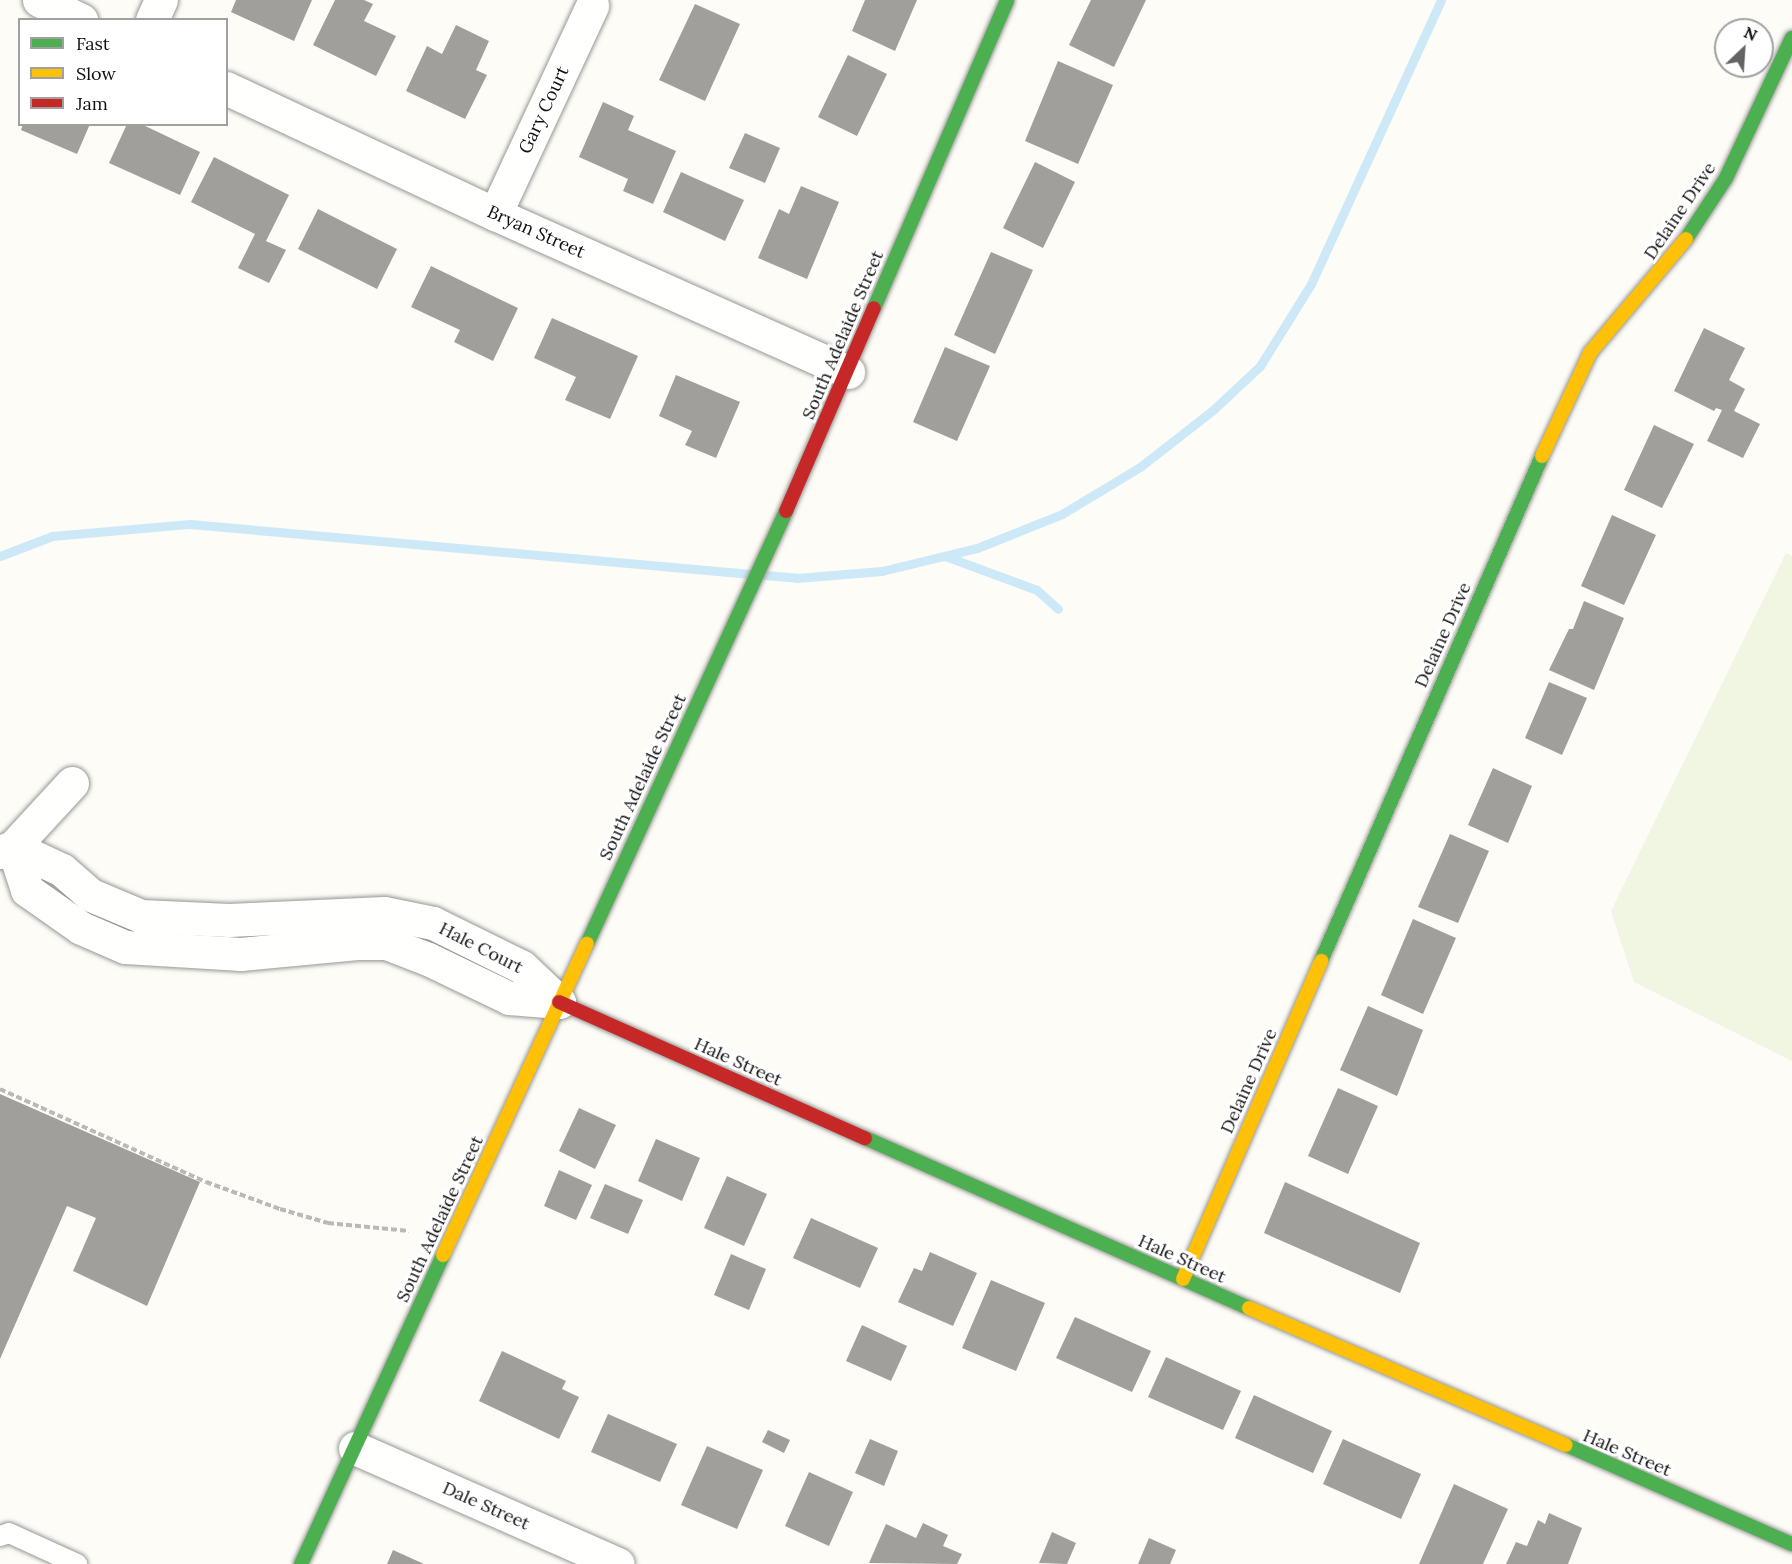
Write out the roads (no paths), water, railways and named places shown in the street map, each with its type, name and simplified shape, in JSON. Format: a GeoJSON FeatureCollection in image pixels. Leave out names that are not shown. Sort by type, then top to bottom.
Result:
{"type":"FeatureCollection","features":[{"type":"Feature","properties":{"kind":"street"},"geometry":{"type":"LineString","coordinates":[[39,0],[77,18]]}},
{"type":"Feature","properties":{"kind":"street"},"geometry":{"type":"LineString","coordinates":[[153,18],[161,0]]}},
{"type":"Feature","properties":{"kind":"street","name":"South Adelaide Street"},"geometry":{"type":"LineString","coordinates":[[300,1564],[848,372],[1006,0]]}},
{"type":"Feature","properties":{"kind":"street","name":"Gary Court"},"geometry":{"type":"LineString","coordinates":[[495,214],[592,6]]}},
{"type":"Feature","properties":{"kind":"street","name":"Delaine Drive"},"geometry":{"type":"LineString","coordinates":[[1183,1279],[1523,497],[1590,353],[1620,315],[1682,246],[1720,187],[1792,38]]}},
{"type":"Feature","properties":{"kind":"street","name":"Bryan Street"},"geometry":{"type":"LineString","coordinates":[[228,89],[495,214],[848,372]]}},
{"type":"Feature","properties":{"kind":"street"},"geometry":{"type":"LineString","coordinates":[[7,849],[72,783]]}},
{"type":"Feature","properties":{"kind":"street","name":"Hale Court"},"geometry":{"type":"LineString","coordinates":[[7,849],[62,870],[91,896],[141,916],[229,920],[384,913],[433,923],[522,967],[559,1002]]}},
{"type":"Feature","properties":{"kind":"street","name":"Hale Court"},"geometry":{"type":"LineString","coordinates":[[7,849],[27,890],[81,928],[125,947],[242,954],[386,943],[428,959],[509,998],[559,1002]]}},
{"type":"Feature","properties":{"kind":"street"},"geometry":{"type":"LineString","coordinates":[[303,917],[303,949]]}},
{"type":"Feature","properties":{"kind":"street"},"geometry":{"type":"LineString","coordinates":[[185,951],[189,918]]}},
{"type":"Feature","properties":{"kind":"street","name":"Hale Street"},"geometry":{"type":"LineString","coordinates":[[559,1002],[1183,1279],[1792,1544]]}},
{"type":"Feature","properties":{"kind":"street","name":"Dale Street"},"geometry":{"type":"LineString","coordinates":[[355,1448],[618,1564]]}},
{"type":"Feature","properties":{"kind":"lane"},"geometry":{"type":"LineString","coordinates":[[0,1536],[9,1533],[77,1564]]}},
{"type":"Feature","properties":{"kind":"waterway"},"geometry":{"type":"LineString","coordinates":[[765,575],[797,578],[882,571],[977,548],[1062,514],[1140,467],[1213,410],[1260,366],[1311,284],[1441,0]]}},
{"type":"Feature","properties":{"kind":"waterway"},"geometry":{"type":"LineString","coordinates":[[0,556],[52,536],[190,524],[751,574]]}},
{"type":"Feature","properties":{"kind":"waterway"},"geometry":{"type":"LineString","coordinates":[[945,556],[1037,590],[1058,609]]}}]}
